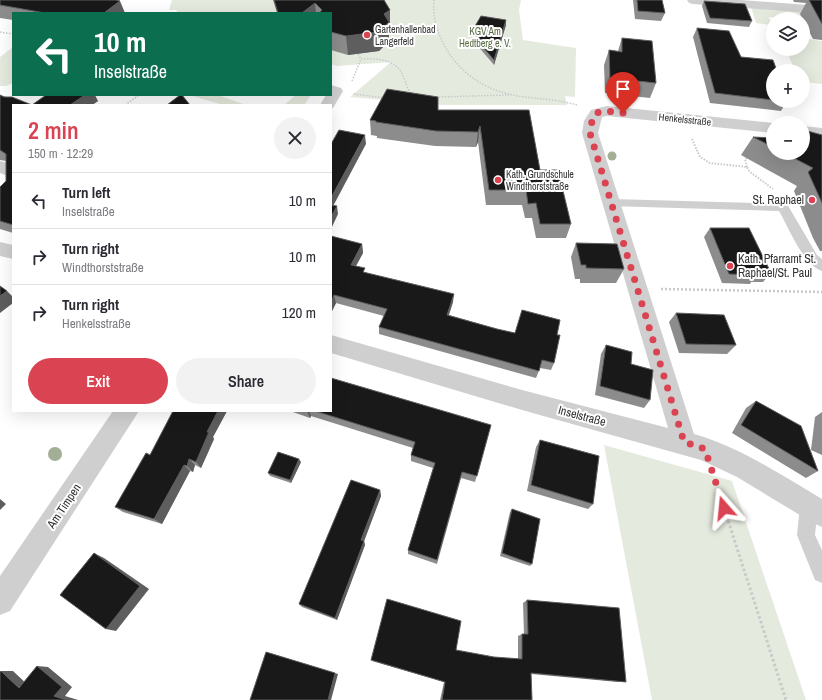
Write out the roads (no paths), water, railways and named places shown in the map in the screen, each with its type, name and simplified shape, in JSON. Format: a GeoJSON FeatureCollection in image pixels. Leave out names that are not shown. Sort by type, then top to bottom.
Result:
{"type":"FeatureCollection","features":[{"type":"Feature","properties":{"kind":"street"},"geometry":{"type":"LineString","coordinates":[[693,0],[822,10]]}},
{"type":"Feature","properties":{"kind":"street","name":"Henkelsstraße"},"geometry":{"type":"LineString","coordinates":[[612,203],[590,133],[592,121],[596,113],[607,111],[766,127]]}},
{"type":"Feature","properties":{"kind":"street"},"geometry":{"type":"LineString","coordinates":[[810,132],[822,133]]}},
{"type":"Feature","properties":{"kind":"street"},"geometry":{"type":"LineString","coordinates":[[0,166],[12,180]]}},
{"type":"Feature","properties":{"kind":"street"},"geometry":{"type":"LineString","coordinates":[[612,203],[637,288],[694,445]]}},
{"type":"Feature","properties":{"kind":"street"},"geometry":{"type":"LineString","coordinates":[[0,249],[12,252]]}},
{"type":"Feature","properties":{"kind":"street","name":"Inselstraße"},"geometry":{"type":"LineString","coordinates":[[332,344],[522,400],[694,445],[746,468],[815,510]]}},
{"type":"Feature","properties":{"kind":"street","name":"Am Timpen"},"geometry":{"type":"LineString","coordinates":[[0,601],[126,412]]}},
{"type":"Feature","properties":{"kind":"lane"},"geometry":{"type":"LineString","coordinates":[[612,203],[783,207],[812,258],[822,266]]}},
{"type":"Feature","properties":{"kind":"lane"},"geometry":{"type":"LineString","coordinates":[[815,510],[806,536],[822,573]]}},
{"type":"Feature","properties":{"kind":"place","name":"Gartenhallenbad Langerfeld"},"geometry":{"type":"Point","coordinates":[367,35]}},
{"type":"Feature","properties":{"kind":"place","name":"Kath. Grundschule Windthorststraße"},"geometry":{"type":"Point","coordinates":[498,180]}},
{"type":"Feature","properties":{"kind":"place","name":"St. Raphael"},"geometry":{"type":"Point","coordinates":[812,200]}},
{"type":"Feature","properties":{"kind":"place","name":"Kath. Pfarramt St. Raphael/St. Paul"},"geometry":{"type":"Point","coordinates":[730,266]}},
{"type":"Feature","properties":{"kind":"park label","name":"KGV Am Hedtberg e. V."},"geometry":{"type":"Point","coordinates":[485,36]}}]}
